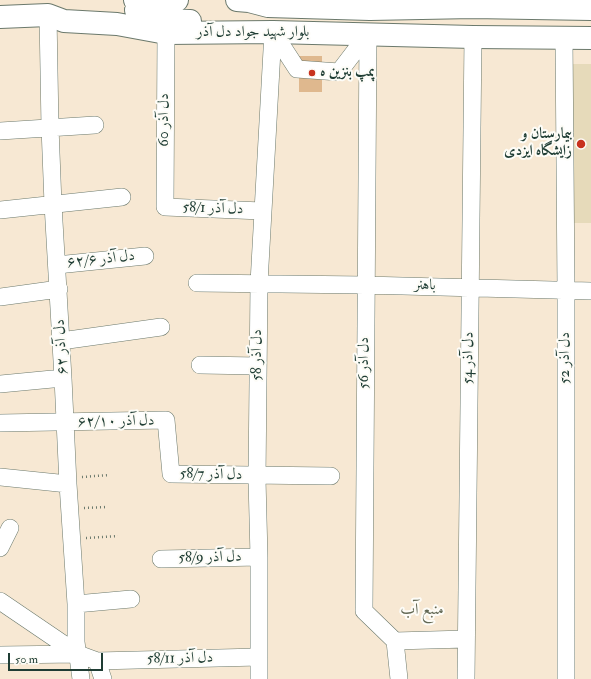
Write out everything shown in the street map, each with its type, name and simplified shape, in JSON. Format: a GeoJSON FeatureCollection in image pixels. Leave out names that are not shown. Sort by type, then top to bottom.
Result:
{"type":"FeatureCollection","features":[{"type":"Feature","properties":{"kind":"main road"},"geometry":{"type":"LineString","coordinates":[[0,17],[48,15],[64,9],[138,5],[176,0]]}},
{"type":"Feature","properties":{"kind":"main road"},"geometry":{"type":"LineString","coordinates":[[193,0],[189,6],[189,13],[193,19],[200,22]]}},
{"type":"Feature","properties":{"kind":"main road","name":"بلوار شهید جواد دل آذر"},"geometry":{"type":"LineString","coordinates":[[254,1],[370,5],[566,4],[591,8]]}},
{"type":"Feature","properties":{"kind":"main road"},"geometry":{"type":"LineString","coordinates":[[138,5],[168,20],[231,24],[273,32]]}},
{"type":"Feature","properties":{"kind":"main road","name":"بلوار شهید جواد دل آذر"},"geometry":{"type":"LineString","coordinates":[[48,15],[64,21],[117,24],[166,34],[273,32],[473,37],[591,38]]}},
{"type":"Feature","properties":{"kind":"street","name":"دل آذر ۶۲"},"geometry":{"type":"LineString","coordinates":[[48,15],[53,204],[59,289],[60,341],[64,378],[69,509],[78,654],[81,679]]}},
{"type":"Feature","properties":{"kind":"street"},"geometry":{"type":"LineString","coordinates":[[273,32],[297,69],[339,72],[368,34]]}},
{"type":"Feature","properties":{"kind":"street","name":"دل آذر 58"},"geometry":{"type":"LineString","coordinates":[[259,679],[257,475],[258,283],[273,32]]}},
{"type":"Feature","properties":{"kind":"street","name":"دل آذر 60"},"geometry":{"type":"LineString","coordinates":[[164,207],[166,34]]}},
{"type":"Feature","properties":{"kind":"street","name":"دل آذر 56"},"geometry":{"type":"LineString","coordinates":[[368,34],[365,285],[364,611],[395,641]]}},
{"type":"Feature","properties":{"kind":"street","name":"دل آذر 54"},"geometry":{"type":"LineString","coordinates":[[466,679],[469,287],[473,37]]}},
{"type":"Feature","properties":{"kind":"street","name":"دل آذر 52"},"geometry":{"type":"LineString","coordinates":[[564,38],[566,290],[566,679]]}},
{"type":"Feature","properties":{"kind":"street"},"geometry":{"type":"LineString","coordinates":[[0,131],[95,125]]}},
{"type":"Feature","properties":{"kind":"street"},"geometry":{"type":"LineString","coordinates":[[0,210],[122,197]]}},
{"type":"Feature","properties":{"kind":"street","name":"دل آذر 58/1"},"geometry":{"type":"LineString","coordinates":[[164,207],[262,211]]}},
{"type":"Feature","properties":{"kind":"street","name":"دل آذر ۶۲/۶"},"geometry":{"type":"LineString","coordinates":[[57,265],[145,256]]}},
{"type":"Feature","properties":{"kind":"street","name":"باهنر"},"geometry":{"type":"LineString","coordinates":[[197,283],[469,287],[591,291]]}},
{"type":"Feature","properties":{"kind":"street"},"geometry":{"type":"LineString","coordinates":[[0,297],[59,289]]}},
{"type":"Feature","properties":{"kind":"street"},"geometry":{"type":"LineString","coordinates":[[60,341],[161,327]]}},
{"type":"Feature","properties":{"kind":"street"},"geometry":{"type":"LineString","coordinates":[[200,365],[258,366]]}},
{"type":"Feature","properties":{"kind":"street"},"geometry":{"type":"LineString","coordinates":[[0,384],[64,378]]}},
{"type":"Feature","properties":{"kind":"street","name":"دل آذر 58/7"},"geometry":{"type":"LineString","coordinates":[[166,420],[171,474],[257,475]]}},
{"type":"Feature","properties":{"kind":"street","name":"دل آذر ۶۲/۱۰"},"geometry":{"type":"LineString","coordinates":[[0,423],[166,420]]}},
{"type":"Feature","properties":{"kind":"street"},"geometry":{"type":"LineString","coordinates":[[257,475],[331,476]]}},
{"type":"Feature","properties":{"kind":"street"},"geometry":{"type":"LineString","coordinates":[[0,477],[68,481]]}},
{"type":"Feature","properties":{"kind":"street"},"geometry":{"type":"LineString","coordinates":[[0,548],[10,528]]}},
{"type":"Feature","properties":{"kind":"street","name":"دل آذر 58/9"},"geometry":{"type":"LineString","coordinates":[[162,559],[259,557]]}},
{"type":"Feature","properties":{"kind":"street"},"geometry":{"type":"LineString","coordinates":[[76,604],[131,599]]}},
{"type":"Feature","properties":{"kind":"street"},"geometry":{"type":"LineString","coordinates":[[0,601],[78,654]]}},
{"type":"Feature","properties":{"kind":"street"},"geometry":{"type":"LineString","coordinates":[[399,679],[395,641],[466,639]]}},
{"type":"Feature","properties":{"kind":"street"},"geometry":{"type":"LineString","coordinates":[[0,655],[78,654]]}},
{"type":"Feature","properties":{"kind":"street","name":"دل آذر 58/11"},"geometry":{"type":"LineString","coordinates":[[78,654],[97,661],[259,657]]}},
{"type":"Feature","properties":{"kind":"street"},"geometry":{"type":"LineString","coordinates":[[97,661],[103,679]]}},
{"type":"Feature","properties":{"kind":"path"},"geometry":{"type":"LineString","coordinates":[[68,481],[109,475]]}},
{"type":"Feature","properties":{"kind":"path"},"geometry":{"type":"LineString","coordinates":[[69,509],[107,507]]}},
{"type":"Feature","properties":{"kind":"path"},"geometry":{"type":"LineString","coordinates":[[71,539],[118,536]]}},
{"type":"Feature","properties":{"kind":"shaded area","name":"بیمارستان و زایشگاه ایزدی"},"geometry":{"type":"Polygon","coordinates":[[[569,64],[591,64],[591,223],[571,223],[569,64]]]}},
{"type":"Feature","properties":{"kind":"building"},"geometry":{"type":"Polygon","coordinates":[[[299,56],[322,56],[322,92],[299,92],[299,56]]]}},
{"type":"Feature","properties":{"kind":"place","name":"پمپ بنزین ه"},"geometry":{"type":"Point","coordinates":[312,73]}},
{"type":"Feature","properties":{"kind":"place","name":"بیمارستان و زایشگاه ایزدی"},"geometry":{"type":"Point","coordinates":[581,144]}},
{"type":"Feature","properties":{"kind":"district","name":"منبع آب"},"geometry":{"type":"Point","coordinates":[422,611]}}]}
